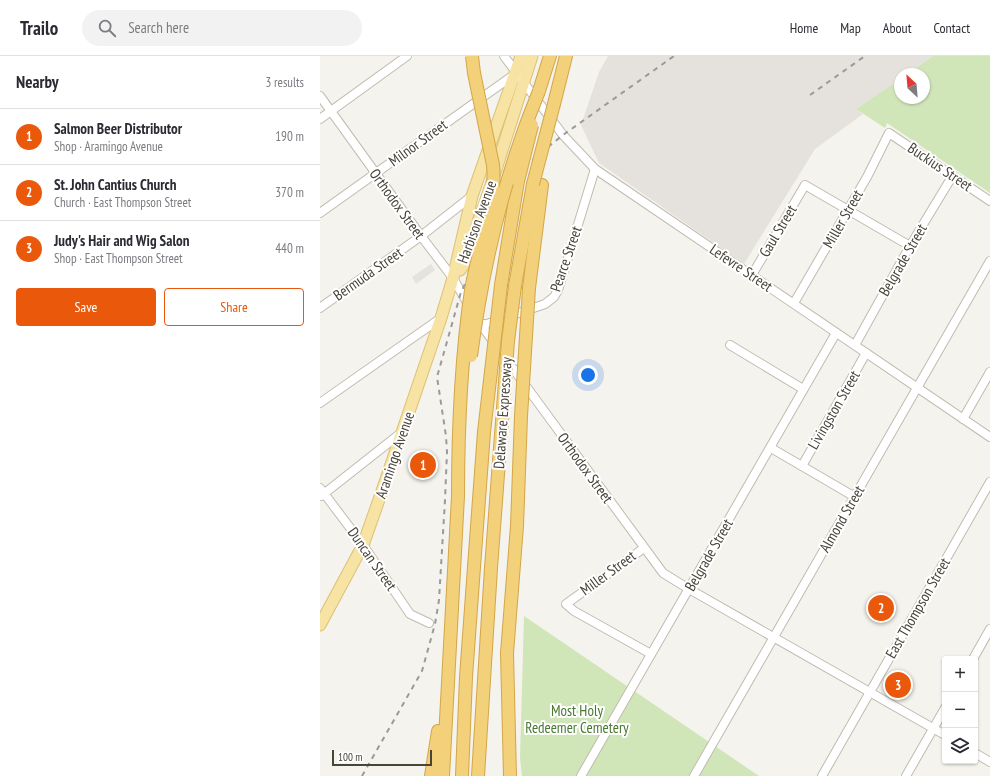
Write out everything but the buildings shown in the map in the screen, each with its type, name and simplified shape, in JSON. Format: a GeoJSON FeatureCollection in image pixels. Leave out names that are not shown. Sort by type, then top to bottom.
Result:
{"type":"FeatureCollection","features":[{"type":"Feature","properties":{"kind":"highway"},"geometry":{"type":"LineString","coordinates":[[458,496],[460,399],[465,331],[473,281],[493,197],[494,179],[493,165],[474,73],[472,56]]}},
{"type":"Feature","properties":{"kind":"highway","name":"Delaware Expressway"},"geometry":{"type":"LineString","coordinates":[[462,776],[466,677],[484,432],[501,285],[518,181],[539,91],[550,56]]}},
{"type":"Feature","properties":{"kind":"highway"},"geometry":{"type":"LineString","coordinates":[[510,776],[507,653],[517,526],[521,408],[537,185],[566,56]]}},
{"type":"Feature","properties":{"kind":"highway"},"geometry":{"type":"LineString","coordinates":[[443,776],[458,496],[471,357],[476,320],[488,251],[516,151],[539,91]]}},
{"type":"Feature","properties":{"kind":"highway","name":"Delaware Expressway"},"geometry":{"type":"LineString","coordinates":[[478,776],[491,568],[508,341],[515,286],[537,185]]}},
{"type":"Feature","properties":{"kind":"highway"},"geometry":{"type":"LineString","coordinates":[[431,776],[450,635]]}},
{"type":"Feature","properties":{"kind":"main road","name":"Harbison Avenue"},"geometry":{"type":"LineString","coordinates":[[453,278],[472,196],[521,56]]}},
{"type":"Feature","properties":{"kind":"main road","name":"Harbison Avenue"},"geometry":{"type":"LineString","coordinates":[[453,278],[463,266],[491,185],[532,56]]}},
{"type":"Feature","properties":{"kind":"main road","name":"Aramingo Avenue"},"geometry":{"type":"LineString","coordinates":[[320,625],[363,545],[441,318],[453,278]]}},
{"type":"Feature","properties":{"kind":"street"},"geometry":{"type":"LineString","coordinates":[[320,119],[407,56]]}},
{"type":"Feature","properties":{"kind":"street","name":"Lefevre Street"},"geometry":{"type":"LineString","coordinates":[[504,56],[563,135],[595,169],[794,303],[990,438]]}},
{"type":"Feature","properties":{"kind":"street","name":"Milnor Street"},"geometry":{"type":"LineString","coordinates":[[320,213],[516,73]]}},
{"type":"Feature","properties":{"kind":"street","name":"Orthodox Street"},"geometry":{"type":"LineString","coordinates":[[320,96],[375,174],[453,278],[479,324],[663,573],[942,733]]}},
{"type":"Feature","properties":{"kind":"street","name":"Buckius Street"},"geometry":{"type":"LineString","coordinates":[[889,133],[990,201]]}},
{"type":"Feature","properties":{"kind":"street","name":"Miller Street"},"geometry":{"type":"LineString","coordinates":[[794,303],[867,177],[889,133]]}},
{"type":"Feature","properties":{"kind":"street","name":"Pearce Street"},"geometry":{"type":"LineString","coordinates":[[479,324],[487,324],[507,318],[545,304],[554,297],[558,290],[595,169]]}},
{"type":"Feature","properties":{"kind":"street","name":"Belgrade Street"},"geometry":{"type":"LineString","coordinates":[[855,345],[910,246],[953,176]]}},
{"type":"Feature","properties":{"kind":"street","name":"Gaul Street"},"geometry":{"type":"LineString","coordinates":[[752,275],[805,186],[848,210]]}},
{"type":"Feature","properties":{"kind":"street","name":"Bermuda Street"},"geometry":{"type":"LineString","coordinates":[[320,308],[421,236],[472,196]]}},
{"type":"Feature","properties":{"kind":"street"},"geometry":{"type":"LineString","coordinates":[[848,210],[910,246]]}},
{"type":"Feature","properties":{"kind":"street","name":"Almond Street"},"geometry":{"type":"LineString","coordinates":[[694,776],[990,261]]}},
{"type":"Feature","properties":{"kind":"street"},"geometry":{"type":"LineString","coordinates":[[320,403],[441,318]]}},
{"type":"Feature","properties":{"kind":"street","name":"Belgrade Street"},"geometry":{"type":"LineString","coordinates":[[581,776],[836,333]]}},
{"type":"Feature","properties":{"kind":"street"},"geometry":{"type":"LineString","coordinates":[[730,345],[803,389]]}},
{"type":"Feature","properties":{"kind":"street","name":"Livingston Street"},"geometry":{"type":"LineString","coordinates":[[802,466],[866,353]]}},
{"type":"Feature","properties":{"kind":"street"},"geometry":{"type":"LineString","coordinates":[[963,419],[990,372]]}},
{"type":"Feature","properties":{"kind":"street"},"geometry":{"type":"LineString","coordinates":[[321,493],[402,433]]}},
{"type":"Feature","properties":{"kind":"street"},"geometry":{"type":"LineString","coordinates":[[771,448],[855,497]]}},
{"type":"Feature","properties":{"kind":"street","name":"East Thompson Street"},"geometry":{"type":"LineString","coordinates":[[822,776],[990,482]]}},
{"type":"Feature","properties":{"kind":"street","name":"Duncan Street"},"geometry":{"type":"LineString","coordinates":[[321,493],[363,545],[410,614],[429,623]]}},
{"type":"Feature","properties":{"kind":"street","name":"Miller Street"},"geometry":{"type":"LineString","coordinates":[[644,548],[566,604],[574,611],[651,654]]}},
{"type":"Feature","properties":{"kind":"street"},"geometry":{"type":"LineString","coordinates":[[975,656],[990,629]]}},
{"type":"Feature","properties":{"kind":"street"},"geometry":{"type":"LineString","coordinates":[[906,776],[942,713]]}},
{"type":"Feature","properties":{"kind":"street"},"geometry":{"type":"LineString","coordinates":[[978,755],[990,762]]}},
{"type":"Feature","properties":{"kind":"shaded area"},"geometry":{"type":"Polygon","coordinates":[[[608,56],[933,56],[916,68],[894,68],[894,83],[856,109],[863,114],[815,149],[744,264],[599,163],[581,125],[599,72],[608,56]]]}},
{"type":"Feature","properties":{"kind":"shaded area"},"geometry":{"type":"Polygon","coordinates":[[[431,264],[435,270],[416,284],[412,277],[431,264]]]}},
{"type":"Feature","properties":{"kind":"green space"},"geometry":{"type":"Polygon","coordinates":[[[933,56],[990,56],[990,193],[887,123],[885,128],[856,109],[894,83],[894,104],[930,104],[930,68],[916,68],[933,56]]]}},
{"type":"Feature","properties":{"kind":"green space","name":"Most Holy Redeemer Cemetery"},"geometry":{"type":"Polygon","coordinates":[[[524,616],[759,776],[522,776],[520,758],[524,616]]]}},
{"type":"Feature","properties":{"kind":"railway"},"geometry":{"type":"LineString","coordinates":[[362,776],[422,671],[435,624],[439,600],[447,452],[437,377],[461,292],[467,280],[487,216],[501,191],[522,168],[563,135],[674,56]]}},
{"type":"Feature","properties":{"kind":"railway"},"geometry":{"type":"LineString","coordinates":[[810,95],[865,56]]}},
{"type":"Feature","properties":{"kind":"place","name":"Salmon Beer Distributor"},"geometry":{"type":"Point","coordinates":[423,465]}},
{"type":"Feature","properties":{"kind":"place","name":"St. John Cantius Church"},"geometry":{"type":"Point","coordinates":[881,608]}},
{"type":"Feature","properties":{"kind":"place","name":"Judy's Hair and Wig Salon"},"geometry":{"type":"Point","coordinates":[898,685]}}]}
